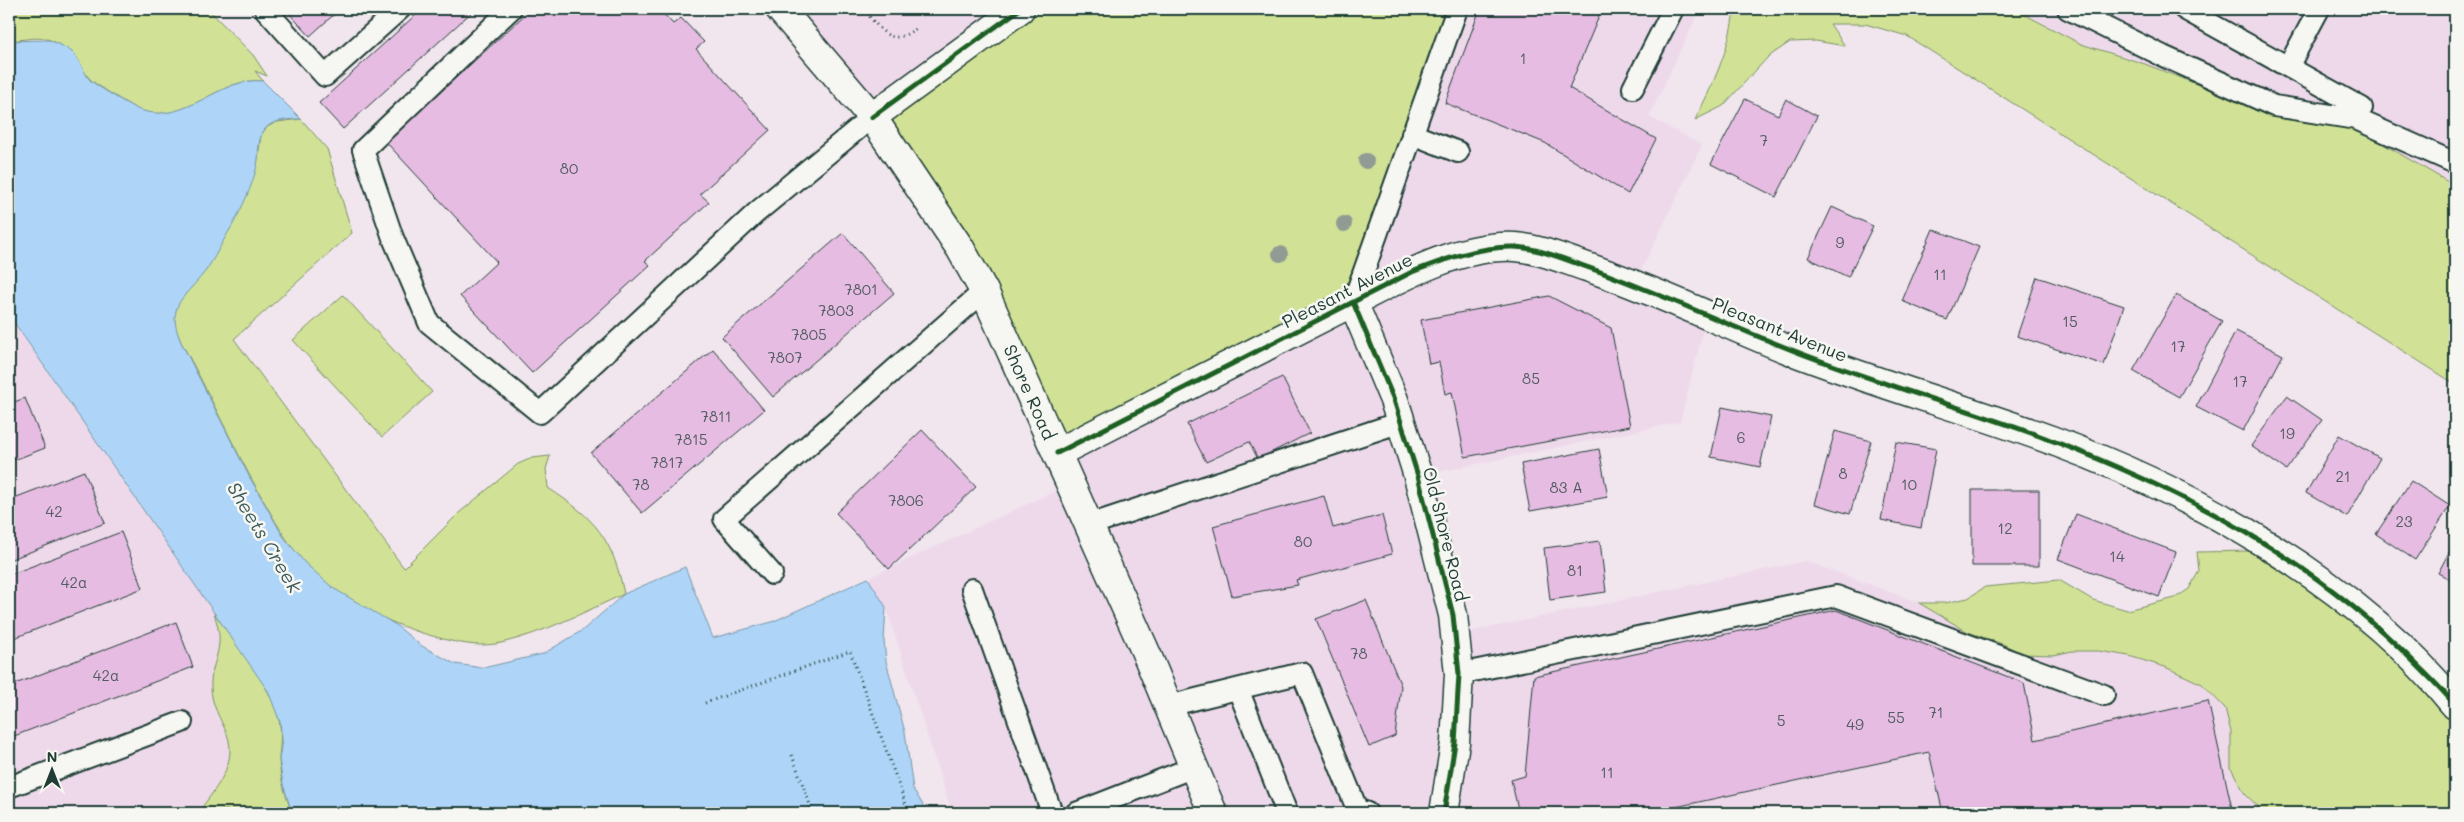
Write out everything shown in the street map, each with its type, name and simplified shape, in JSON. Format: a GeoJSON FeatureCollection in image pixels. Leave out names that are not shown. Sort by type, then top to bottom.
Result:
{"type":"FeatureCollection","features":[{"type":"Feature","properties":{"kind":"street","name":"Shore Road"},"geometry":{"type":"LineString","coordinates":[[780,9],[872,118],[960,248],[984,291],[1090,525],[1213,813]]}},
{"type":"Feature","properties":{"kind":"street"},"geometry":{"type":"LineString","coordinates":[[872,118],[1020,9]]}},
{"type":"Feature","properties":{"kind":"street","name":"Pleasant Avenue"},"geometry":{"type":"LineString","coordinates":[[1057,453],[1412,272],[1442,260],[1489,249],[1512,247],[1535,249],[1634,283],[1806,356],[2052,440],[2158,484],[2255,537],[2296,563],[2391,639],[2455,705]]}},
{"type":"Feature","properties":{"kind":"street","name":"Old Shore Road"},"geometry":{"type":"LineString","coordinates":[[1353,302],[1401,422],[1418,476],[1453,615],[1459,674],[1455,743],[1444,813]]}},
{"type":"Feature","properties":{"kind":"lane"},"geometry":{"type":"LineString","coordinates":[[264,9],[325,76],[400,9]]}},
{"type":"Feature","properties":{"kind":"lane"},"geometry":{"type":"LineString","coordinates":[[511,9],[363,150],[393,238],[429,323],[540,413],[757,212],[872,118]]}},
{"type":"Feature","properties":{"kind":"lane"},"geometry":{"type":"LineString","coordinates":[[1353,302],[1457,9]]}},
{"type":"Feature","properties":{"kind":"lane"},"geometry":{"type":"LineString","coordinates":[[1633,88],[1673,9]]}},
{"type":"Feature","properties":{"kind":"lane"},"geometry":{"type":"LineString","coordinates":[[2068,9],[2163,56],[2274,106],[2356,119],[2455,163]]}},
{"type":"Feature","properties":{"kind":"lane"},"geometry":{"type":"LineString","coordinates":[[2184,9],[2362,108]]}},
{"type":"Feature","properties":{"kind":"lane"},"geometry":{"type":"LineString","coordinates":[[2288,67],[2320,9]]}},
{"type":"Feature","properties":{"kind":"lane"},"geometry":{"type":"LineString","coordinates":[[1412,134],[1458,152]]}},
{"type":"Feature","properties":{"kind":"lane"},"geometry":{"type":"LineString","coordinates":[[772,574],[724,519],[984,291]]}},
{"type":"Feature","properties":{"kind":"lane"},"geometry":{"type":"LineString","coordinates":[[1090,525],[1401,422]]}},
{"type":"Feature","properties":{"kind":"lane"},"geometry":{"type":"LineString","coordinates":[[972,589],[1052,813]]}},
{"type":"Feature","properties":{"kind":"lane"},"geometry":{"type":"LineString","coordinates":[[1459,674],[1836,596],[2104,695]]}},
{"type":"Feature","properties":{"kind":"lane"},"geometry":{"type":"LineString","coordinates":[[1168,706],[1302,673],[1358,812]]}},
{"type":"Feature","properties":{"kind":"lane"},"geometry":{"type":"LineString","coordinates":[[1238,689],[1288,813]]}},
{"type":"Feature","properties":{"kind":"lane"},"geometry":{"type":"LineString","coordinates":[[9,787],[182,722]]}},
{"type":"Feature","properties":{"kind":"lane"},"geometry":{"type":"LineString","coordinates":[[1076,813],[1194,767]]}},
{"type":"Feature","properties":{"kind":"path"},"geometry":{"type":"LineString","coordinates":[[863,9],[883,30],[893,37],[906,36],[918,27]]}},
{"type":"Feature","properties":{"kind":"path"},"geometry":{"type":"LineString","coordinates":[[705,703],[850,651],[909,813]]}},
{"type":"Feature","properties":{"kind":"path"},"geometry":{"type":"LineString","coordinates":[[792,755],[813,813]]}},
{"type":"Feature","properties":{"kind":"shaded area"},"geometry":{"type":"Polygon","coordinates":[[[780,9],[1021,9],[873,122],[780,9]]]}},
{"type":"Feature","properties":{"kind":"shaded area"},"geometry":{"type":"Polygon","coordinates":[[[1457,9],[1700,9],[1649,117],[1702,145],[1635,283],[1707,315],[1680,422],[1419,476],[1455,635],[1806,561],[2023,641],[2127,610],[2374,813],[952,813],[886,607],[868,578],[1070,484],[1057,453],[1457,9]]]}},
{"type":"Feature","properties":{"kind":"shaded area"},"geometry":{"type":"Polygon","coordinates":[[[2014,9],[2455,9],[2455,186],[2145,64],[2081,44],[2014,9]]]}},
{"type":"Feature","properties":{"kind":"shaded area"},"geometry":{"type":"Polygon","coordinates":[[[9,316],[268,691],[283,784],[292,813],[9,813],[9,316]]]}},
{"type":"Feature","properties":{"kind":"green space"},"geometry":{"type":"Polygon","coordinates":[[[9,9],[208,9],[253,55],[267,76],[255,71],[263,81],[247,81],[232,86],[174,112],[158,114],[141,111],[114,96],[90,79],[74,56],[58,44],[41,38],[9,41],[9,9]]]}},
{"type":"Feature","properties":{"kind":"green space"},"geometry":{"type":"Polygon","coordinates":[[[1021,9],[1457,9],[1353,303],[1057,453],[984,291],[873,122],[1021,9]]]}},
{"type":"Feature","properties":{"kind":"green space"},"geometry":{"type":"Polygon","coordinates":[[[1734,9],[2014,9],[2081,44],[2145,64],[2245,103],[2354,127],[2455,186],[2455,384],[1907,36],[1865,24],[1830,24],[1845,46],[1816,41],[1790,42],[1768,57],[1723,106],[1695,120],[1725,52],[1734,9]]]}},
{"type":"Feature","properties":{"kind":"green space"},"geometry":{"type":"Polygon","coordinates":[[[301,119],[327,149],[352,233],[234,339],[404,568],[459,513],[518,464],[532,458],[550,456],[546,469],[548,488],[578,509],[600,532],[614,558],[624,594],[564,622],[517,639],[491,645],[460,643],[404,627],[357,604],[316,574],[304,562],[286,538],[250,477],[181,342],[176,330],[174,316],[179,301],[206,270],[257,165],[261,135],[267,127],[277,122],[301,119]]]}},
{"type":"Feature","properties":{"kind":"green space"},"geometry":{"type":"Polygon","coordinates":[[[343,295],[432,392],[382,437],[293,340],[343,295]]]}},
{"type":"Feature","properties":{"kind":"green space"},"geometry":{"type":"Polygon","coordinates":[[[2251,551],[2273,557],[2455,705],[2455,813],[2276,813],[2262,810],[2245,794],[2231,768],[2231,732],[2225,708],[2202,684],[2165,667],[2129,656],[2099,651],[2072,651],[2054,655],[2022,654],[2005,645],[1968,632],[1919,603],[1945,603],[1968,598],[1985,587],[2059,580],[2093,600],[2127,610],[2175,598],[2189,589],[2199,571],[2197,552],[2251,551]]]}},
{"type":"Feature","properties":{"kind":"green space"},"geometry":{"type":"Polygon","coordinates":[[[214,613],[251,664],[275,706],[280,730],[280,772],[292,813],[226,813],[228,810],[200,810],[224,775],[230,755],[227,734],[214,706],[211,694],[211,681],[219,639],[214,613]]]}},
{"type":"Feature","properties":{"kind":"water","name":"Sheets Creek"},"geometry":{"type":"Polygon","coordinates":[[[49,40],[72,52],[91,81],[115,97],[140,110],[157,113],[172,112],[188,107],[232,86],[247,81],[263,81],[301,119],[277,122],[265,129],[259,143],[255,174],[243,205],[210,264],[180,301],[176,309],[175,318],[176,329],[181,342],[249,476],[283,536],[305,563],[333,588],[396,625],[420,645],[455,664],[483,668],[543,654],[583,630],[624,594],[685,567],[713,638],[772,622],[868,578],[886,607],[884,641],[886,661],[905,732],[913,789],[928,813],[292,813],[283,784],[279,759],[282,740],[280,722],[268,691],[9,315],[9,41],[49,40]]]}},
{"type":"Feature","properties":{"kind":"building"},"geometry":{"type":"Polygon","coordinates":[[[285,9],[340,9],[310,36],[285,9]]]}},
{"type":"Feature","properties":{"kind":"building"},"geometry":{"type":"Polygon","coordinates":[[[422,9],[475,9],[343,129],[319,103],[422,9]]]}},
{"type":"Feature","properties":{"kind":"building"},"geometry":{"type":"Polygon","coordinates":[[[531,9],[659,9],[673,24],[681,18],[704,42],[696,49],[770,130],[700,194],[709,202],[645,261],[650,265],[532,373],[460,296],[497,262],[386,142],[531,9]]]}},
{"type":"Feature","properties":{"kind":"building"},"geometry":{"type":"Polygon","coordinates":[[[1480,9],[1602,9],[1569,88],[1656,139],[1628,194],[1545,143],[1445,103],[1480,9]]]}},
{"type":"Feature","properties":{"kind":"building"},"geometry":{"type":"Polygon","coordinates":[[[1745,99],[1778,115],[1786,99],[1817,116],[1776,197],[1711,164],[1745,99]]]}},
{"type":"Feature","properties":{"kind":"building"},"geometry":{"type":"Polygon","coordinates":[[[1832,207],[1873,226],[1848,277],[1808,258],[1832,207]]]}},
{"type":"Feature","properties":{"kind":"building"},"geometry":{"type":"Polygon","coordinates":[[[1933,229],[1979,247],[1947,320],[1902,301],[1933,229]]]}},
{"type":"Feature","properties":{"kind":"building"},"geometry":{"type":"Polygon","coordinates":[[[843,233],[894,293],[773,397],[722,337],[843,233]]]}},
{"type":"Feature","properties":{"kind":"building"},"geometry":{"type":"Polygon","coordinates":[[[2037,277],[2124,306],[2104,365],[2017,336],[2037,277]]]}},
{"type":"Feature","properties":{"kind":"building"},"geometry":{"type":"Polygon","coordinates":[[[2176,295],[2222,321],[2179,397],[2133,371],[2176,295]]]}},
{"type":"Feature","properties":{"kind":"building"},"geometry":{"type":"Polygon","coordinates":[[[1549,296],[1611,328],[1630,426],[1465,457],[1452,392],[1445,394],[1439,362],[1429,364],[1421,320],[1549,296]]]}},
{"type":"Feature","properties":{"kind":"building"},"geometry":{"type":"Polygon","coordinates":[[[2236,331],[2283,355],[2243,431],[2196,407],[2236,331]]]}},
{"type":"Feature","properties":{"kind":"building"},"geometry":{"type":"Polygon","coordinates":[[[713,349],[764,410],[642,513],[591,453],[713,349]]]}},
{"type":"Feature","properties":{"kind":"building"},"geometry":{"type":"Polygon","coordinates":[[[1282,377],[1310,433],[1258,459],[1249,442],[1206,462],[1187,424],[1282,377]]]}},
{"type":"Feature","properties":{"kind":"building"},"geometry":{"type":"Polygon","coordinates":[[[2287,396],[2322,420],[2286,470],[2251,446],[2287,396]]]}},
{"type":"Feature","properties":{"kind":"building"},"geometry":{"type":"Polygon","coordinates":[[[25,398],[45,448],[9,462],[9,404],[25,398]]]}},
{"type":"Feature","properties":{"kind":"building"},"geometry":{"type":"Polygon","coordinates":[[[1722,407],[1771,417],[1760,467],[1711,457],[1722,407]]]}},
{"type":"Feature","properties":{"kind":"building"},"geometry":{"type":"Polygon","coordinates":[[[922,430],[976,487],[889,569],[836,513],[922,430]]]}},
{"type":"Feature","properties":{"kind":"building"},"geometry":{"type":"Polygon","coordinates":[[[1835,431],[1871,441],[1850,514],[1815,504],[1835,431]]]}},
{"type":"Feature","properties":{"kind":"building"},"geometry":{"type":"Polygon","coordinates":[[[2339,435],[2380,458],[2347,517],[2306,493],[2339,435]]]}},
{"type":"Feature","properties":{"kind":"building"},"geometry":{"type":"Polygon","coordinates":[[[1896,442],[1936,449],[1921,528],[1881,520],[1896,442]]]}},
{"type":"Feature","properties":{"kind":"building"},"geometry":{"type":"Polygon","coordinates":[[[1599,449],[1608,497],[1530,511],[1521,464],[1599,449]]]}},
{"type":"Feature","properties":{"kind":"building"},"geometry":{"type":"Polygon","coordinates":[[[84,471],[105,523],[9,560],[9,500],[84,471]]]}},
{"type":"Feature","properties":{"kind":"building"},"geometry":{"type":"Polygon","coordinates":[[[2411,481],[2450,506],[2415,560],[2376,534],[2411,481]]]}},
{"type":"Feature","properties":{"kind":"building"},"geometry":{"type":"Polygon","coordinates":[[[1972,490],[2039,490],[2039,566],[1972,566],[1972,490]]]}},
{"type":"Feature","properties":{"kind":"building"},"geometry":{"type":"Polygon","coordinates":[[[1324,496],[1333,528],[1382,515],[1392,554],[1296,580],[1298,585],[1232,596],[1213,526],[1324,496]]]}},
{"type":"Feature","properties":{"kind":"building"},"geometry":{"type":"Polygon","coordinates":[[[2076,514],[2176,552],[2159,597],[2058,559],[2076,514]]]}},
{"type":"Feature","properties":{"kind":"building"},"geometry":{"type":"Polygon","coordinates":[[[121,532],[143,588],[9,640],[9,575],[121,532]]]}},
{"type":"Feature","properties":{"kind":"building"},"geometry":{"type":"Polygon","coordinates":[[[1600,541],[1606,592],[1550,600],[1544,548],[1600,541]]]}},
{"type":"Feature","properties":{"kind":"building"},"geometry":{"type":"Polygon","coordinates":[[[2455,541],[2455,582],[2438,573],[2455,541]]]}},
{"type":"Feature","properties":{"kind":"building"},"geometry":{"type":"Polygon","coordinates":[[[1366,600],[1401,686],[1395,736],[1369,747],[1316,619],[1366,600]]]}},
{"type":"Feature","properties":{"kind":"building"},"geometry":{"type":"Polygon","coordinates":[[[1836,610],[2024,683],[2035,740],[2208,701],[2233,813],[1943,813],[1929,752],[1648,813],[1519,813],[1511,780],[1525,776],[1534,676],[1836,610]]]}},
{"type":"Feature","properties":{"kind":"building"},"geometry":{"type":"Polygon","coordinates":[[[176,622],[193,667],[9,738],[9,683],[10,686],[176,622]]]}},
{"type":"Feature","properties":{"kind":"cycle path"},"geometry":{"type":"LineString","coordinates":[[872,117],[1020,9]]}},
{"type":"Feature","properties":{"kind":"cycle path"},"geometry":{"type":"LineString","coordinates":[[1057,453],[1412,272],[1475,251],[1501,247],[1531,249],[1631,283],[1811,357],[2053,441],[2103,461],[2200,506],[2291,561],[2335,592],[2376,626],[2431,678],[2455,705]]}},
{"type":"Feature","properties":{"kind":"cycle path"},"geometry":{"type":"LineString","coordinates":[[1353,302],[1394,400],[1418,476],[1453,615],[1459,674],[1455,743],[1444,813]]}}]}
